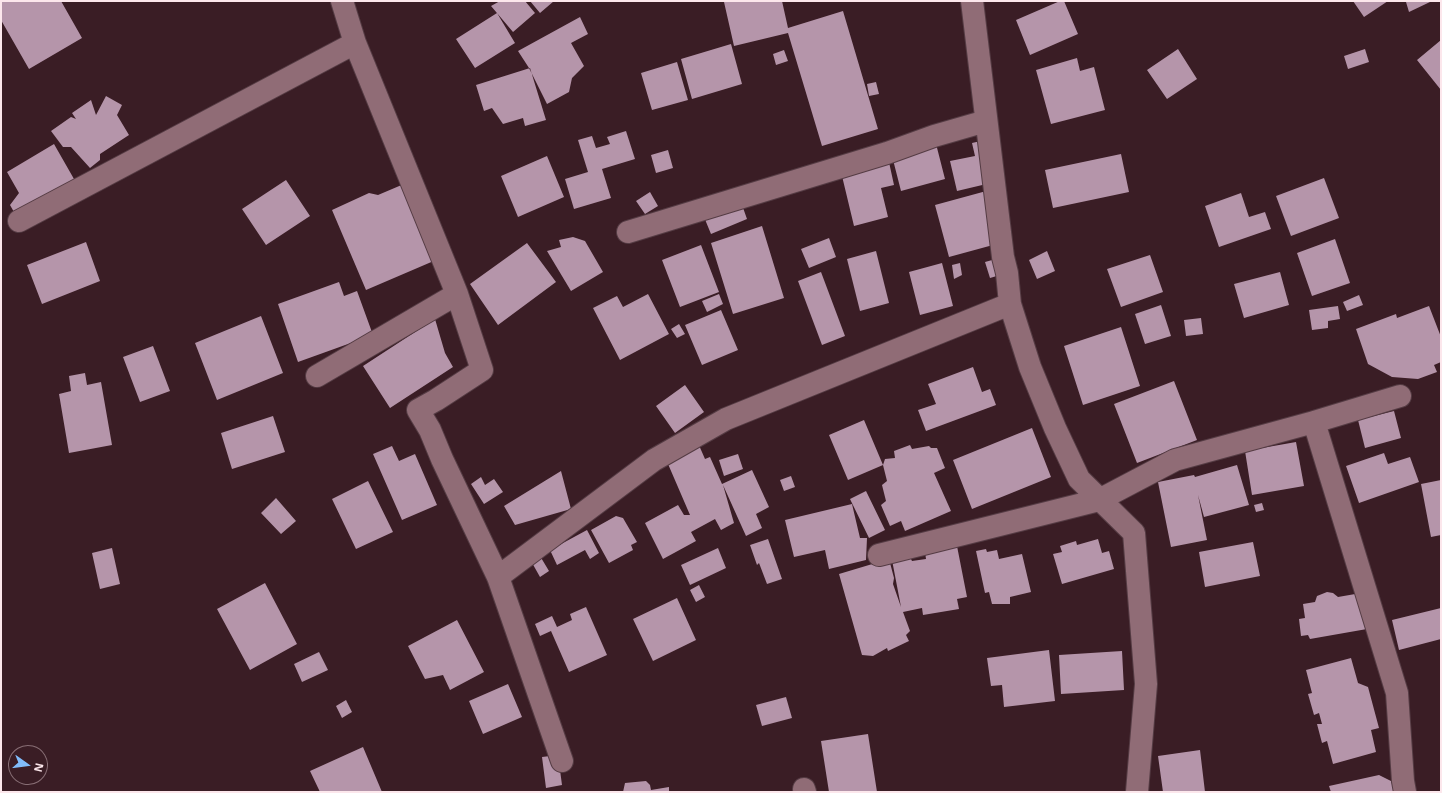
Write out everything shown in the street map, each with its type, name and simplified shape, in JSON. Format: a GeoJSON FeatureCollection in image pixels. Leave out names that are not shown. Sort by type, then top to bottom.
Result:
{"type":"FeatureCollection","features":[{"type":"Feature","properties":{"kind":"street"},"geometry":{"type":"LineString","coordinates":[[342,1],[355,42],[457,294],[482,370],[418,410],[430,430],[498,577],[562,761]]}},
{"type":"Feature","properties":{"kind":"street"},"geometry":{"type":"LineString","coordinates":[[972,1],[1010,304],[1030,367],[1055,428],[1079,479],[1134,533],[1146,684],[1137,792]]}},
{"type":"Feature","properties":{"kind":"street"},"geometry":{"type":"LineString","coordinates":[[19,221],[355,42]]}},
{"type":"Feature","properties":{"kind":"street"},"geometry":{"type":"LineString","coordinates":[[628,232],[986,121]]}},
{"type":"Feature","properties":{"kind":"street"},"geometry":{"type":"LineString","coordinates":[[317,376],[457,294]]}},
{"type":"Feature","properties":{"kind":"street"},"geometry":{"type":"LineString","coordinates":[[498,577],[654,460],[726,419],[1010,304]]}},
{"type":"Feature","properties":{"kind":"street"},"geometry":{"type":"LineString","coordinates":[[879,555],[1099,500],[1175,460],[1314,422],[1400,396]]}},
{"type":"Feature","properties":{"kind":"street"},"geometry":{"type":"LineString","coordinates":[[1314,422],[1397,693],[1403,781],[1406,792]]}},
{"type":"Feature","properties":{"kind":"building"},"geometry":{"type":"Polygon","coordinates":[[[1,1],[61,1],[82,38],[29,69],[1,20],[1,1]]]}},
{"type":"Feature","properties":{"kind":"building"},"geometry":{"type":"Polygon","coordinates":[[[500,1],[525,1],[535,13],[513,32],[491,6],[500,1]]]}},
{"type":"Feature","properties":{"kind":"building"},"geometry":{"type":"Polygon","coordinates":[[[530,1],[554,1],[540,13],[530,1]]]}},
{"type":"Feature","properties":{"kind":"building"},"geometry":{"type":"Polygon","coordinates":[[[782,1],[788,28],[843,11],[878,129],[822,146],[788,33],[734,46],[724,2],[782,1]]]}},
{"type":"Feature","properties":{"kind":"building"},"geometry":{"type":"Polygon","coordinates":[[[1060,1],[1064,1],[1078,34],[1030,55],[1016,20],[1060,1]]]}},
{"type":"Feature","properties":{"kind":"building"},"geometry":{"type":"Polygon","coordinates":[[[1353,1],[1388,1],[1364,17],[1353,1]]]}},
{"type":"Feature","properties":{"kind":"building"},"geometry":{"type":"Polygon","coordinates":[[[1407,1],[1429,1],[1430,2],[1409,12],[1407,1]]]}},
{"type":"Feature","properties":{"kind":"building"},"geometry":{"type":"Polygon","coordinates":[[[497,13],[515,43],[475,68],[456,39],[497,13]]]}},
{"type":"Feature","properties":{"kind":"building"},"geometry":{"type":"Polygon","coordinates":[[[580,17],[588,34],[571,43],[584,66],[572,78],[569,92],[547,104],[529,68],[518,51],[580,17]]]}},
{"type":"Feature","properties":{"kind":"building"},"geometry":{"type":"Polygon","coordinates":[[[1441,40],[1441,90],[1417,60],[1441,40]]]}},
{"type":"Feature","properties":{"kind":"building"},"geometry":{"type":"Polygon","coordinates":[[[731,44],[742,84],[692,99],[681,59],[731,44]]]}},
{"type":"Feature","properties":{"kind":"building"},"geometry":{"type":"Polygon","coordinates":[[[1178,49],[1197,79],[1167,99],[1147,70],[1178,49]]]}},
{"type":"Feature","properties":{"kind":"building"},"geometry":{"type":"Polygon","coordinates":[[[1365,49],[1369,62],[1348,69],[1344,56],[1365,49]]]}},
{"type":"Feature","properties":{"kind":"building"},"geometry":{"type":"Polygon","coordinates":[[[784,50],[788,61],[776,65],[773,54],[784,50]]]}},
{"type":"Feature","properties":{"kind":"building"},"geometry":{"type":"Polygon","coordinates":[[[1077,58],[1080,71],[1094,67],[1105,110],[1051,124],[1036,70],[1077,58]]]}},
{"type":"Feature","properties":{"kind":"building"},"geometry":{"type":"Polygon","coordinates":[[[677,62],[688,100],[652,110],[641,73],[677,62]]]}},
{"type":"Feature","properties":{"kind":"building"},"geometry":{"type":"Polygon","coordinates":[[[530,68],[546,120],[525,126],[523,118],[503,124],[492,108],[484,111],[476,85],[530,68]]]}},
{"type":"Feature","properties":{"kind":"building"},"geometry":{"type":"Polygon","coordinates":[[[876,82],[879,94],[869,96],[867,84],[876,82]]]}},
{"type":"Feature","properties":{"kind":"building"},"geometry":{"type":"Polygon","coordinates":[[[106,96],[122,105],[117,115],[129,135],[100,154],[100,160],[90,168],[71,147],[63,147],[51,131],[71,117],[76,119],[72,113],[91,100],[96,115],[106,96]]]}},
{"type":"Feature","properties":{"kind":"building"},"geometry":{"type":"Polygon","coordinates":[[[626,131],[635,159],[602,169],[611,198],[574,209],[565,179],[588,172],[578,140],[592,136],[596,148],[610,144],[607,137],[626,131]]]}},
{"type":"Feature","properties":{"kind":"building"},"geometry":{"type":"Polygon","coordinates":[[[934,136],[945,179],[901,191],[890,148],[934,136]]]}},
{"type":"Feature","properties":{"kind":"building"},"geometry":{"type":"Polygon","coordinates":[[[985,140],[995,182],[957,191],[950,161],[975,156],[972,143],[985,140]]]}},
{"type":"Feature","properties":{"kind":"building"},"geometry":{"type":"Polygon","coordinates":[[[54,144],[78,186],[19,221],[10,205],[19,193],[7,172],[54,144]]]}},
{"type":"Feature","properties":{"kind":"building"},"geometry":{"type":"Polygon","coordinates":[[[668,150],[673,168],[656,173],[651,155],[668,150]]]}},
{"type":"Feature","properties":{"kind":"building"},"geometry":{"type":"Polygon","coordinates":[[[887,153],[894,185],[881,188],[888,217],[854,226],[842,176],[887,153]]]}},
{"type":"Feature","properties":{"kind":"building"},"geometry":{"type":"Polygon","coordinates":[[[1121,154],[1129,192],[1053,208],[1045,170],[1121,154]]]}},
{"type":"Feature","properties":{"kind":"building"},"geometry":{"type":"Polygon","coordinates":[[[547,156],[564,197],[518,217],[501,176],[547,156]]]}},
{"type":"Feature","properties":{"kind":"building"},"geometry":{"type":"Polygon","coordinates":[[[1324,178],[1339,218],[1291,236],[1276,196],[1324,178]]]}},
{"type":"Feature","properties":{"kind":"building"},"geometry":{"type":"Polygon","coordinates":[[[286,180],[310,216],[266,245],[242,209],[286,180]]]}},
{"type":"Feature","properties":{"kind":"building"},"geometry":{"type":"Polygon","coordinates":[[[411,181],[443,257],[366,290],[332,210],[369,193],[378,195],[411,181]]]}},
{"type":"Feature","properties":{"kind":"building"},"geometry":{"type":"Polygon","coordinates":[[[990,190],[1004,242],[949,257],[935,205],[990,190]]]}},
{"type":"Feature","properties":{"kind":"building"},"geometry":{"type":"Polygon","coordinates":[[[650,192],[658,206],[645,214],[636,201],[650,192]]]}},
{"type":"Feature","properties":{"kind":"building"},"geometry":{"type":"Polygon","coordinates":[[[1241,193],[1249,217],[1265,212],[1271,229],[1219,247],[1205,206],[1241,193]]]}},
{"type":"Feature","properties":{"kind":"building"},"geometry":{"type":"Polygon","coordinates":[[[741,202],[747,219],[711,234],[704,217],[741,202]]]}},
{"type":"Feature","properties":{"kind":"building"},"geometry":{"type":"Polygon","coordinates":[[[762,226],[784,298],[733,314],[711,243],[762,226]]]}},
{"type":"Feature","properties":{"kind":"building"},"geometry":{"type":"Polygon","coordinates":[[[573,237],[585,241],[603,272],[571,291],[547,251],[561,247],[559,240],[573,237]]]}},
{"type":"Feature","properties":{"kind":"building"},"geometry":{"type":"Polygon","coordinates":[[[829,238],[836,257],[809,268],[801,249],[829,238]]]}},
{"type":"Feature","properties":{"kind":"building"},"geometry":{"type":"Polygon","coordinates":[[[1335,239],[1350,283],[1312,296],[1297,253],[1335,239]]]}},
{"type":"Feature","properties":{"kind":"building"},"geometry":{"type":"Polygon","coordinates":[[[86,242],[100,281],[42,304],[27,265],[86,242]]]}},
{"type":"Feature","properties":{"kind":"building"},"geometry":{"type":"Polygon","coordinates":[[[527,243],[556,282],[498,325],[470,284],[527,243]]]}},
{"type":"Feature","properties":{"kind":"building"},"geometry":{"type":"Polygon","coordinates":[[[701,245],[719,292],[680,307],[662,260],[701,245]]]}},
{"type":"Feature","properties":{"kind":"building"},"geometry":{"type":"Polygon","coordinates":[[[876,251],[889,303],[860,311],[847,259],[876,251]]]}},
{"type":"Feature","properties":{"kind":"building"},"geometry":{"type":"Polygon","coordinates":[[[1047,251],[1055,271],[1037,279],[1029,260],[1047,251]]]}},
{"type":"Feature","properties":{"kind":"building"},"geometry":{"type":"Polygon","coordinates":[[[1150,255],[1163,292],[1121,307],[1107,269],[1150,255]]]}},
{"type":"Feature","properties":{"kind":"building"},"geometry":{"type":"Polygon","coordinates":[[[1003,257],[1007,273],[990,278],[985,262],[1003,257]]]}},
{"type":"Feature","properties":{"kind":"building"},"geometry":{"type":"Polygon","coordinates":[[[942,263],[953,306],[920,315],[909,272],[942,263]]]}},
{"type":"Feature","properties":{"kind":"building"},"geometry":{"type":"Polygon","coordinates":[[[960,263],[962,275],[954,279],[952,265],[960,263]]]}},
{"type":"Feature","properties":{"kind":"building"},"geometry":{"type":"Polygon","coordinates":[[[821,272],[845,336],[822,345],[798,281],[821,272]]]}},
{"type":"Feature","properties":{"kind":"building"},"geometry":{"type":"Polygon","coordinates":[[[1280,272],[1289,305],[1244,318],[1234,284],[1280,272]]]}},
{"type":"Feature","properties":{"kind":"building"},"geometry":{"type":"Polygon","coordinates":[[[339,282],[344,296],[357,291],[373,335],[298,362],[278,304],[339,282]]]}},
{"type":"Feature","properties":{"kind":"building"},"geometry":{"type":"Polygon","coordinates":[[[648,294],[669,334],[620,360],[593,308],[617,296],[623,307],[648,294]]]}},
{"type":"Feature","properties":{"kind":"building"},"geometry":{"type":"Polygon","coordinates":[[[719,294],[723,304],[707,312],[702,301],[719,294]]]}},
{"type":"Feature","properties":{"kind":"building"},"geometry":{"type":"Polygon","coordinates":[[[1359,295],[1363,305],[1347,311],[1343,302],[1359,295]]]}},
{"type":"Feature","properties":{"kind":"building"},"geometry":{"type":"Polygon","coordinates":[[[1161,305],[1171,336],[1145,344],[1135,314],[1161,305]]]}},
{"type":"Feature","properties":{"kind":"building"},"geometry":{"type":"Polygon","coordinates":[[[1338,306],[1340,319],[1328,321],[1328,328],[1312,330],[1309,310],[1338,306]]]}},
{"type":"Feature","properties":{"kind":"building"},"geometry":{"type":"Polygon","coordinates":[[[1429,306],[1441,337],[1441,362],[1434,365],[1437,372],[1418,379],[1392,377],[1368,364],[1356,329],[1396,314],[1397,318],[1429,306]]]}},
{"type":"Feature","properties":{"kind":"building"},"geometry":{"type":"Polygon","coordinates":[[[721,310],[738,350],[702,365],[685,325],[721,310]]]}},
{"type":"Feature","properties":{"kind":"building"},"geometry":{"type":"Polygon","coordinates":[[[261,316],[283,373],[217,400],[195,343],[261,316]]]}},
{"type":"Feature","properties":{"kind":"building"},"geometry":{"type":"Polygon","coordinates":[[[1201,318],[1203,334],[1186,336],[1184,320],[1201,318]]]}},
{"type":"Feature","properties":{"kind":"building"},"geometry":{"type":"Polygon","coordinates":[[[435,319],[445,353],[453,367],[390,408],[363,366],[435,319]]]}},
{"type":"Feature","properties":{"kind":"building"},"geometry":{"type":"Polygon","coordinates":[[[679,324],[685,334],[677,338],[671,329],[679,324]]]}},
{"type":"Feature","properties":{"kind":"building"},"geometry":{"type":"Polygon","coordinates":[[[1121,327],[1140,386],[1083,405],[1064,346],[1121,327]]]}},
{"type":"Feature","properties":{"kind":"building"},"geometry":{"type":"Polygon","coordinates":[[[153,346],[170,391],[140,402],[123,357],[153,346]]]}},
{"type":"Feature","properties":{"kind":"building"},"geometry":{"type":"Polygon","coordinates":[[[973,367],[982,392],[990,389],[996,405],[926,431],[918,410],[936,404],[928,384],[973,367]]]}},
{"type":"Feature","properties":{"kind":"building"},"geometry":{"type":"Polygon","coordinates":[[[85,373],[87,385],[101,382],[112,445],[69,453],[59,394],[71,391],[69,376],[85,373]]]}},
{"type":"Feature","properties":{"kind":"building"},"geometry":{"type":"Polygon","coordinates":[[[1174,381],[1197,440],[1137,463],[1114,404],[1174,381]]]}},
{"type":"Feature","properties":{"kind":"building"},"geometry":{"type":"Polygon","coordinates":[[[685,385],[704,412],[675,433],[656,406],[685,385]]]}},
{"type":"Feature","properties":{"kind":"building"},"geometry":{"type":"Polygon","coordinates":[[[1394,411],[1401,438],[1365,448],[1358,420],[1394,411]]]}},
{"type":"Feature","properties":{"kind":"building"},"geometry":{"type":"Polygon","coordinates":[[[273,416],[285,452],[232,469],[221,433],[273,416]]]}},
{"type":"Feature","properties":{"kind":"building"},"geometry":{"type":"Polygon","coordinates":[[[864,420],[883,465],[848,480],[829,435],[864,420]]]}},
{"type":"Feature","properties":{"kind":"building"},"geometry":{"type":"Polygon","coordinates":[[[1032,428],[1051,477],[972,509],[953,460],[1032,428]]]}},
{"type":"Feature","properties":{"kind":"building"},"geometry":{"type":"Polygon","coordinates":[[[1296,442],[1304,486],[1252,495],[1245,451],[1296,442]]]}},
{"type":"Feature","properties":{"kind":"building"},"geometry":{"type":"Polygon","coordinates":[[[698,443],[705,459],[710,457],[722,484],[752,470],[769,507],[756,514],[762,528],[746,536],[723,485],[734,523],[721,530],[715,519],[691,532],[696,541],[663,559],[645,523],[678,505],[684,515],[690,515],[665,457],[698,443]]]}},
{"type":"Feature","properties":{"kind":"building"},"geometry":{"type":"Polygon","coordinates":[[[910,445],[912,449],[929,446],[931,448],[937,448],[945,468],[934,473],[951,511],[905,531],[901,521],[890,526],[881,505],[886,501],[882,485],[887,481],[883,465],[885,459],[895,458],[894,451],[910,445]]]}},
{"type":"Feature","properties":{"kind":"building"},"geometry":{"type":"Polygon","coordinates":[[[392,446],[399,461],[415,454],[437,505],[402,520],[373,454],[392,446]]]}},
{"type":"Feature","properties":{"kind":"building"},"geometry":{"type":"Polygon","coordinates":[[[1384,453],[1388,464],[1410,457],[1419,482],[1359,503],[1346,466],[1384,453]]]}},
{"type":"Feature","properties":{"kind":"building"},"geometry":{"type":"Polygon","coordinates":[[[738,454],[743,469],[724,476],[719,460],[738,454]]]}},
{"type":"Feature","properties":{"kind":"building"},"geometry":{"type":"Polygon","coordinates":[[[1237,465],[1249,505],[1204,517],[1198,495],[1207,540],[1171,547],[1158,482],[1194,475],[1195,477],[1237,465]]]}},
{"type":"Feature","properties":{"kind":"building"},"geometry":{"type":"Polygon","coordinates":[[[561,471],[571,509],[515,525],[504,506],[561,471]]]}},
{"type":"Feature","properties":{"kind":"building"},"geometry":{"type":"Polygon","coordinates":[[[791,476],[795,487],[784,491],[780,480],[791,476]]]}},
{"type":"Feature","properties":{"kind":"building"},"geometry":{"type":"Polygon","coordinates":[[[481,477],[485,485],[494,479],[503,492],[484,504],[471,484],[481,477]]]}},
{"type":"Feature","properties":{"kind":"building"},"geometry":{"type":"Polygon","coordinates":[[[1441,480],[1441,535],[1431,537],[1421,484],[1441,480]]]}},
{"type":"Feature","properties":{"kind":"building"},"geometry":{"type":"Polygon","coordinates":[[[368,481],[393,532],[356,549],[332,499],[368,481]]]}},
{"type":"Feature","properties":{"kind":"building"},"geometry":{"type":"Polygon","coordinates":[[[866,491],[885,530],[869,538],[850,499],[866,491]]]}},
{"type":"Feature","properties":{"kind":"building"},"geometry":{"type":"Polygon","coordinates":[[[276,498],[296,521],[281,534],[261,513],[276,498]]]}},
{"type":"Feature","properties":{"kind":"building"},"geometry":{"type":"Polygon","coordinates":[[[1262,503],[1264,510],[1256,512],[1254,505],[1262,503]]]}},
{"type":"Feature","properties":{"kind":"building"},"geometry":{"type":"Polygon","coordinates":[[[852,504],[860,538],[867,538],[866,560],[829,569],[825,550],[794,557],[785,520],[852,504]]]}},
{"type":"Feature","properties":{"kind":"building"},"geometry":{"type":"Polygon","coordinates":[[[616,516],[623,518],[637,542],[631,545],[633,550],[609,563],[591,530],[616,516]]]}},
{"type":"Feature","properties":{"kind":"building"},"geometry":{"type":"Polygon","coordinates":[[[587,530],[599,553],[590,559],[585,550],[557,565],[550,550],[587,530]]]}},
{"type":"Feature","properties":{"kind":"building"},"geometry":{"type":"Polygon","coordinates":[[[768,539],[782,579],[767,584],[759,563],[757,565],[750,545],[768,539]]]}},
{"type":"Feature","properties":{"kind":"building"},"geometry":{"type":"Polygon","coordinates":[[[1098,539],[1102,553],[1109,551],[1114,569],[1062,584],[1053,554],[1062,552],[1060,546],[1076,541],[1077,545],[1098,539]]]}},
{"type":"Feature","properties":{"kind":"building"},"geometry":{"type":"Polygon","coordinates":[[[1253,542],[1260,576],[1205,587],[1199,552],[1253,542]]]}},
{"type":"Feature","properties":{"kind":"building"},"geometry":{"type":"Polygon","coordinates":[[[957,546],[967,597],[957,599],[959,609],[923,615],[922,608],[903,612],[910,631],[906,635],[909,641],[888,651],[887,648],[873,656],[862,655],[839,574],[889,559],[894,578],[893,584],[901,607],[892,560],[910,557],[912,561],[926,559],[925,552],[957,546]]]}},
{"type":"Feature","properties":{"kind":"building"},"geometry":{"type":"Polygon","coordinates":[[[112,548],[120,584],[100,589],[92,553],[112,548]]]}},
{"type":"Feature","properties":{"kind":"building"},"geometry":{"type":"Polygon","coordinates":[[[718,548],[726,568],[690,585],[681,565],[718,548]]]}},
{"type":"Feature","properties":{"kind":"building"},"geometry":{"type":"Polygon","coordinates":[[[986,549],[987,552],[997,550],[999,559],[1022,554],[1031,592],[1010,597],[1010,604],[992,604],[989,592],[985,593],[976,551],[986,549]]]}},
{"type":"Feature","properties":{"kind":"building"},"geometry":{"type":"Polygon","coordinates":[[[540,556],[549,571],[540,577],[531,561],[540,556]]]}},
{"type":"Feature","properties":{"kind":"building"},"geometry":{"type":"Polygon","coordinates":[[[265,583],[297,644],[250,670],[217,609],[265,583]]]}},
{"type":"Feature","properties":{"kind":"building"},"geometry":{"type":"Polygon","coordinates":[[[699,585],[705,597],[696,602],[690,590],[699,585]]]}},
{"type":"Feature","properties":{"kind":"building"},"geometry":{"type":"Polygon","coordinates":[[[1327,592],[1333,593],[1338,597],[1361,593],[1367,629],[1310,639],[1308,635],[1301,636],[1299,619],[1305,618],[1303,604],[1315,602],[1317,596],[1327,592]]]}},
{"type":"Feature","properties":{"kind":"building"},"geometry":{"type":"Polygon","coordinates":[[[677,598],[696,640],[653,661],[633,619],[677,598]]]}},
{"type":"Feature","properties":{"kind":"building"},"geometry":{"type":"Polygon","coordinates":[[[586,607],[607,655],[569,672],[551,631],[540,636],[535,624],[552,616],[557,627],[572,620],[570,614],[586,607]]]}},
{"type":"Feature","properties":{"kind":"building"},"geometry":{"type":"Polygon","coordinates":[[[1441,608],[1441,639],[1399,650],[1392,620],[1441,608]]]}},
{"type":"Feature","properties":{"kind":"building"},"geometry":{"type":"Polygon","coordinates":[[[457,620],[484,672],[450,690],[443,675],[425,679],[408,646],[457,620]]]}},
{"type":"Feature","properties":{"kind":"building"},"geometry":{"type":"Polygon","coordinates":[[[1049,650],[1055,701],[1004,707],[1002,685],[991,686],[987,658],[1049,650]]]}},
{"type":"Feature","properties":{"kind":"building"},"geometry":{"type":"Polygon","coordinates":[[[1122,651],[1124,690],[1061,694],[1059,655],[1122,651]]]}},
{"type":"Feature","properties":{"kind":"building"},"geometry":{"type":"Polygon","coordinates":[[[319,652],[328,670],[302,682],[294,664],[319,652]]]}},
{"type":"Feature","properties":{"kind":"building"},"geometry":{"type":"Polygon","coordinates":[[[1351,658],[1358,683],[1368,687],[1379,728],[1371,730],[1376,752],[1333,764],[1327,741],[1322,743],[1317,724],[1322,724],[1319,713],[1314,715],[1308,694],[1312,693],[1306,670],[1351,658]]]}},
{"type":"Feature","properties":{"kind":"building"},"geometry":{"type":"Polygon","coordinates":[[[508,684],[522,717],[483,734],[469,701],[508,684]]]}},
{"type":"Feature","properties":{"kind":"building"},"geometry":{"type":"Polygon","coordinates":[[[786,697],[792,718],[762,726],[756,705],[786,697]]]}},
{"type":"Feature","properties":{"kind":"building"},"geometry":{"type":"Polygon","coordinates":[[[346,700],[352,712],[342,718],[336,706],[346,700]]]}},
{"type":"Feature","properties":{"kind":"building"},"geometry":{"type":"Polygon","coordinates":[[[868,734],[877,792],[829,792],[821,741],[868,734]]]}},
{"type":"Feature","properties":{"kind":"building"},"geometry":{"type":"Polygon","coordinates":[[[363,747],[382,792],[320,792],[310,771],[363,747]]]}},
{"type":"Feature","properties":{"kind":"building"},"geometry":{"type":"Polygon","coordinates":[[[1200,750],[1205,792],[1163,792],[1158,756],[1200,750]]]}},
{"type":"Feature","properties":{"kind":"building"},"geometry":{"type":"Polygon","coordinates":[[[558,755],[562,785],[546,788],[542,757],[558,755]]]}},
{"type":"Feature","properties":{"kind":"building"},"geometry":{"type":"Polygon","coordinates":[[[1379,775],[1391,781],[1395,792],[1331,792],[1329,786],[1379,775]]]}},
{"type":"Feature","properties":{"kind":"building"},"geometry":{"type":"Polygon","coordinates":[[[646,781],[650,785],[651,790],[669,787],[669,792],[623,792],[625,783],[646,781]]]}}]}
